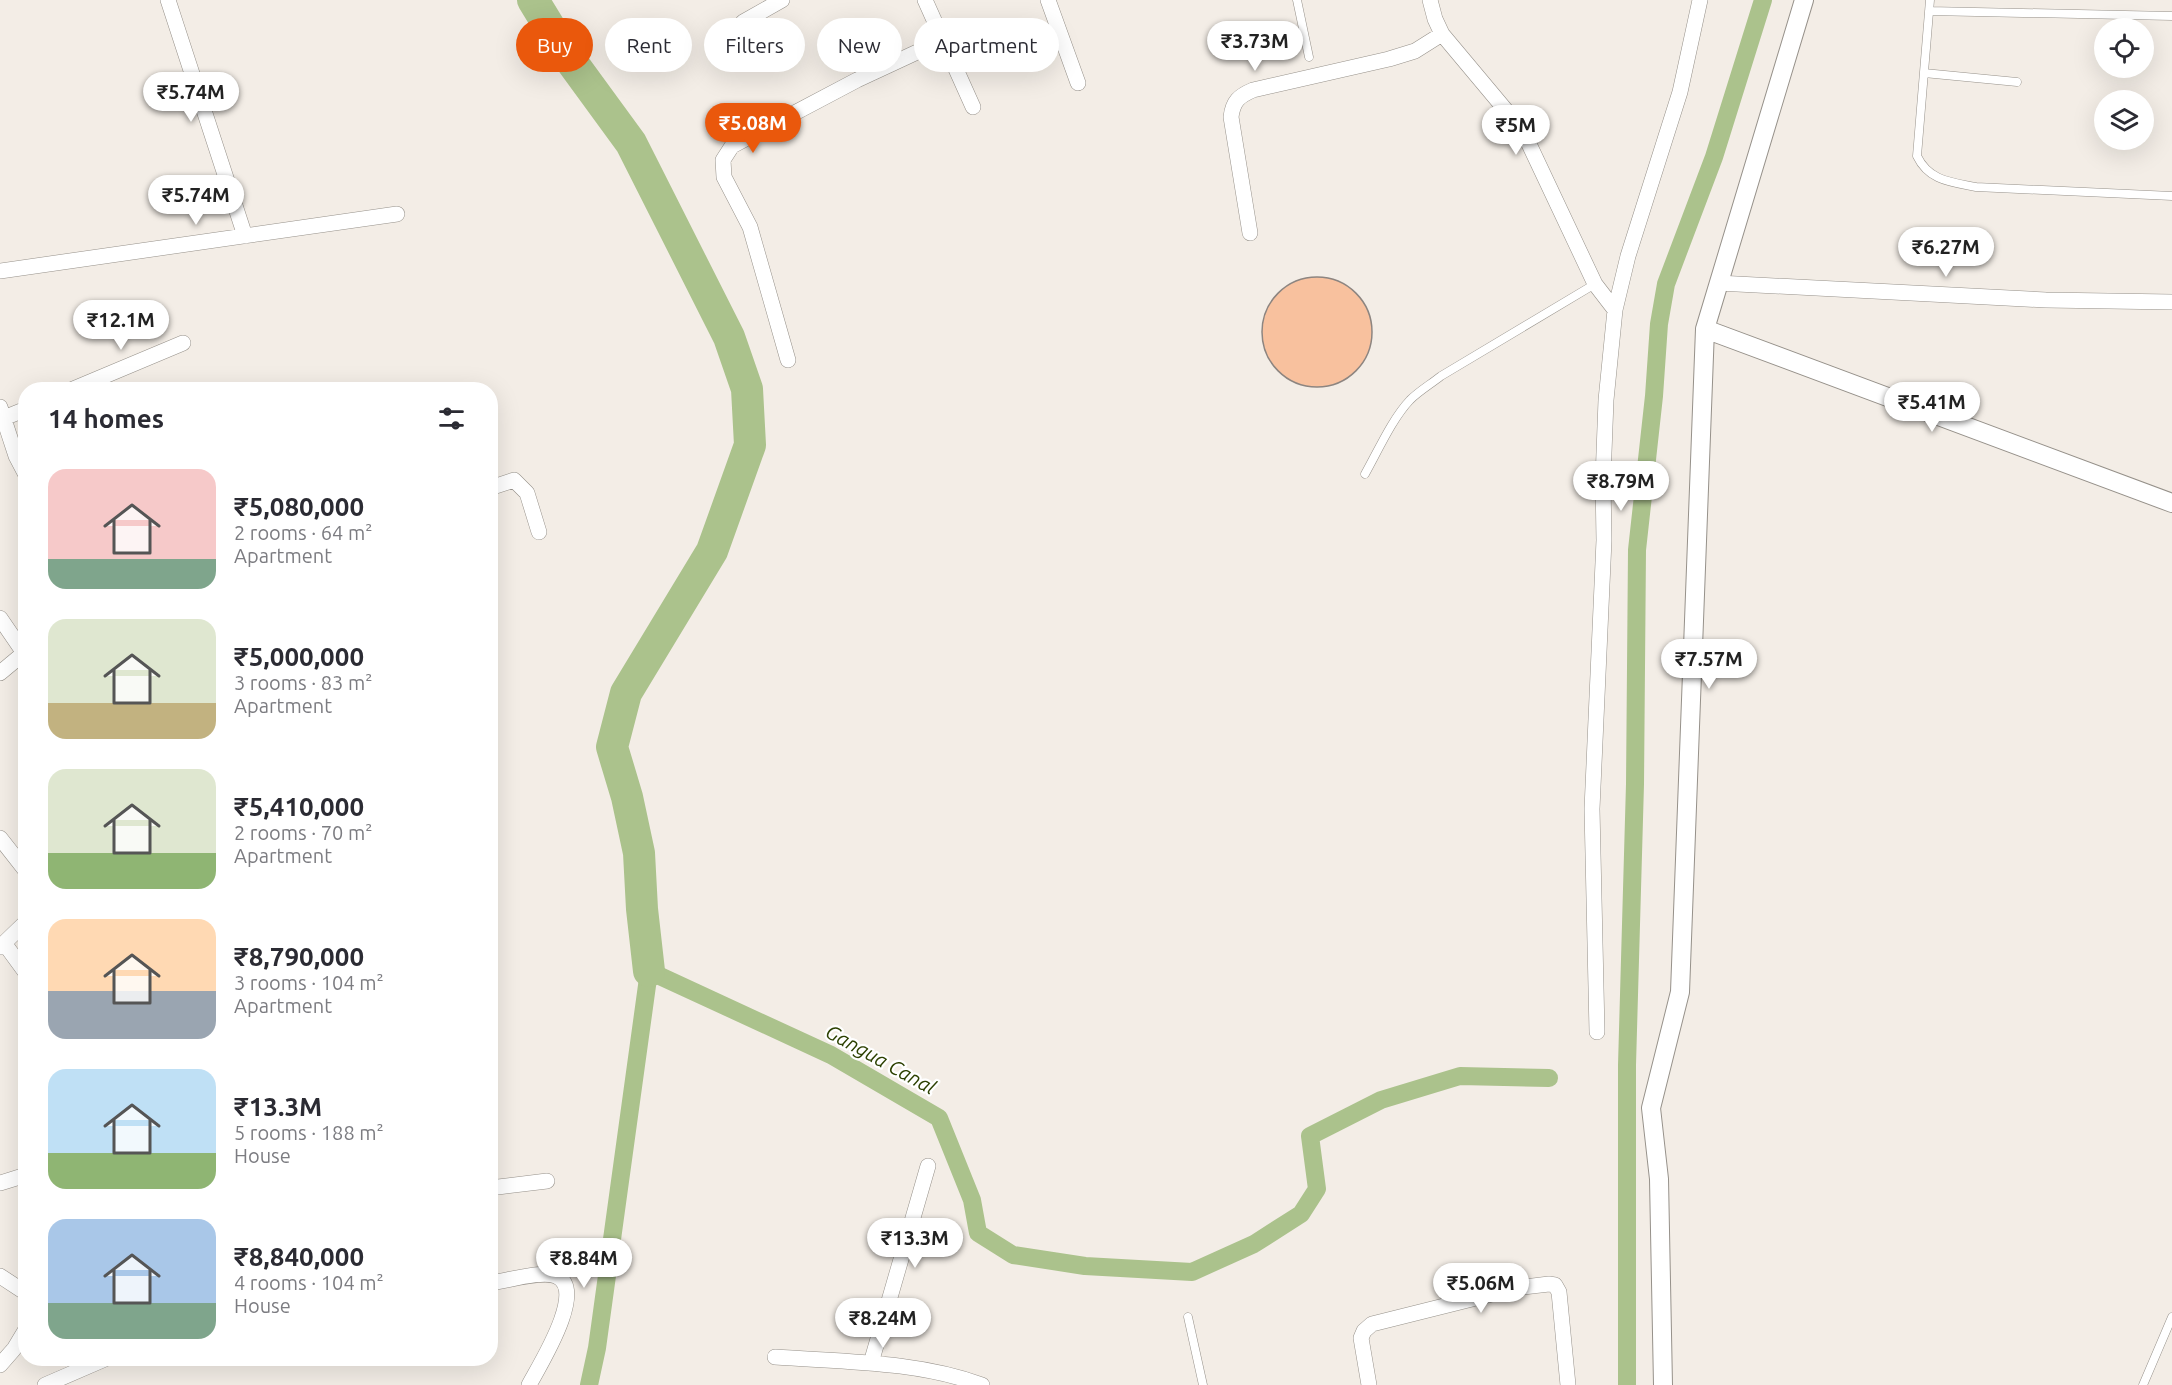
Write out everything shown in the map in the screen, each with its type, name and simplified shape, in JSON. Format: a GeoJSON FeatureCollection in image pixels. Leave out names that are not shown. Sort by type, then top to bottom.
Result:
{"type":"FeatureCollection","features":[{"type":"Feature","properties":{"kind":"street"},"geometry":{"type":"LineString","coordinates":[[168,0],[245,236]]}},
{"type":"Feature","properties":{"kind":"street"},"geometry":{"type":"LineString","coordinates":[[749,18],[782,0]]}},
{"type":"Feature","properties":{"kind":"street"},"geometry":{"type":"LineString","coordinates":[[925,0],[933,18]]}},
{"type":"Feature","properties":{"kind":"street"},"geometry":{"type":"LineString","coordinates":[[1048,0],[1078,83]]}},
{"type":"Feature","properties":{"kind":"street"},"geometry":{"type":"LineString","coordinates":[[1430,0],[1442,34],[1514,120],[1524,136],[1595,284],[1615,310]]}},
{"type":"Feature","properties":{"kind":"street"},"geometry":{"type":"LineString","coordinates":[[1597,1032],[1592,809],[1604,540],[1604,426],[1615,310],[1628,256],[1680,92],[1700,0]]}},
{"type":"Feature","properties":{"kind":"street"},"geometry":{"type":"LineString","coordinates":[[1664,1385],[1659,1179],[1650,1108],[1680,992],[1705,329],[1804,0]]}},
{"type":"Feature","properties":{"kind":"street"},"geometry":{"type":"LineString","coordinates":[[1250,233],[1231,117],[1235,101],[1247,92],[1267,86],[1389,59],[1415,51],[1442,34]]}},
{"type":"Feature","properties":{"kind":"street"},"geometry":{"type":"LineString","coordinates":[[788,360],[750,227],[724,177],[725,155],[732,146],[857,80],[914,53]]}},
{"type":"Feature","properties":{"kind":"street"},"geometry":{"type":"LineString","coordinates":[[957,72],[973,107]]}},
{"type":"Feature","properties":{"kind":"street"},"geometry":{"type":"LineString","coordinates":[[0,271],[397,214]]}},
{"type":"Feature","properties":{"kind":"street"},"geometry":{"type":"LineString","coordinates":[[1718,283],[2046,300],[2172,302]]}},
{"type":"Feature","properties":{"kind":"street"},"geometry":{"type":"LineString","coordinates":[[1705,329],[2172,503]]}},
{"type":"Feature","properties":{"kind":"street"},"geometry":{"type":"LineString","coordinates":[[90,382],[183,343]]}},
{"type":"Feature","properties":{"kind":"street"},"geometry":{"type":"LineString","coordinates":[[18,410],[2,413],[18,460]]}},
{"type":"Feature","properties":{"kind":"street"},"geometry":{"type":"LineString","coordinates":[[498,485],[514,480],[527,494],[539,532]]}},
{"type":"Feature","properties":{"kind":"street"},"geometry":{"type":"LineString","coordinates":[[0,618],[18,644]]}},
{"type":"Feature","properties":{"kind":"street"},"geometry":{"type":"LineString","coordinates":[[0,673],[18,659]]}},
{"type":"Feature","properties":{"kind":"street"},"geometry":{"type":"LineString","coordinates":[[0,838],[18,861]]}},
{"type":"Feature","properties":{"kind":"street"},"geometry":{"type":"LineString","coordinates":[[18,930],[2,945],[18,964]]}},
{"type":"Feature","properties":{"kind":"street"},"geometry":{"type":"LineString","coordinates":[[871,1364],[928,1166]]}},
{"type":"Feature","properties":{"kind":"street"},"geometry":{"type":"LineString","coordinates":[[0,1183],[18,1177]]}},
{"type":"Feature","properties":{"kind":"street"},"geometry":{"type":"LineString","coordinates":[[498,1187],[547,1181]]}},
{"type":"Feature","properties":{"kind":"street"},"geometry":{"type":"LineString","coordinates":[[498,1282],[544,1275],[555,1276],[565,1284],[568,1292],[566,1308],[529,1385]]}},
{"type":"Feature","properties":{"kind":"street"},"geometry":{"type":"LineString","coordinates":[[0,1276],[18,1288]]}},
{"type":"Feature","properties":{"kind":"street"},"geometry":{"type":"LineString","coordinates":[[1369,1385],[1361,1338],[1364,1330],[1372,1324],[1516,1288],[1549,1284],[1555,1285],[1559,1292],[1568,1385]]}},
{"type":"Feature","properties":{"kind":"street"},"geometry":{"type":"LineString","coordinates":[[0,1365],[18,1342]]}},
{"type":"Feature","properties":{"kind":"street"},"geometry":{"type":"LineString","coordinates":[[775,1357],[871,1364],[955,1375],[982,1385]]}},
{"type":"Feature","properties":{"kind":"street"},"geometry":{"type":"LineString","coordinates":[[45,1385],[87,1366]]}},
{"type":"Feature","properties":{"kind":"lane"},"geometry":{"type":"LineString","coordinates":[[1297,0],[1309,57]]}},
{"type":"Feature","properties":{"kind":"lane"},"geometry":{"type":"LineString","coordinates":[[1930,0],[1917,156],[1922,168],[1952,183],[1976,187],[2172,196]]}},
{"type":"Feature","properties":{"kind":"lane"},"geometry":{"type":"LineString","coordinates":[[1929,11],[2172,16]]}},
{"type":"Feature","properties":{"kind":"lane"},"geometry":{"type":"LineString","coordinates":[[1924,73],[2017,82]]}},
{"type":"Feature","properties":{"kind":"lane"},"geometry":{"type":"LineString","coordinates":[[1365,474],[1409,401],[1421,391],[1441,376],[1595,284]]}},
{"type":"Feature","properties":{"kind":"lane"},"geometry":{"type":"LineString","coordinates":[[1188,1317],[1203,1385]]}},
{"type":"Feature","properties":{"kind":"lane"},"geometry":{"type":"LineString","coordinates":[[2142,1385],[2172,1317]]}},
{"type":"Feature","properties":{"kind":"building"},"geometry":{"type":"Polygon","coordinates":[[[1317,277],[1338,281],[1356,293],[1368,311],[1372,332],[1368,353],[1356,371],[1338,383],[1317,387],[1296,383],[1278,371],[1266,353],[1262,332],[1266,311],[1278,293],[1296,281],[1317,277]]]}},
{"type":"Feature","properties":{"kind":"waterway"},"geometry":{"type":"LineString","coordinates":[[533,0],[566,54],[631,143],[729,337],[747,389],[750,445],[712,551],[626,693],[612,747],[627,797],[639,853],[649,971]]}},
{"type":"Feature","properties":{"kind":"waterway"},"geometry":{"type":"LineString","coordinates":[[1627,1385],[1627,1065],[1635,784],[1637,550],[1654,396],[1659,324],[1666,284],[1714,157],[1763,0]]}},
{"type":"Feature","properties":{"kind":"waterway","name":"Gangua Canal"},"geometry":{"type":"LineString","coordinates":[[589,1385],[597,1348],[649,971],[831,1055],[939,1118],[972,1200],[978,1233],[1013,1255],[1085,1266],[1192,1272],[1254,1244],[1301,1214],[1317,1189],[1310,1136],[1381,1100],[1460,1076],[1549,1078]]}}]}
